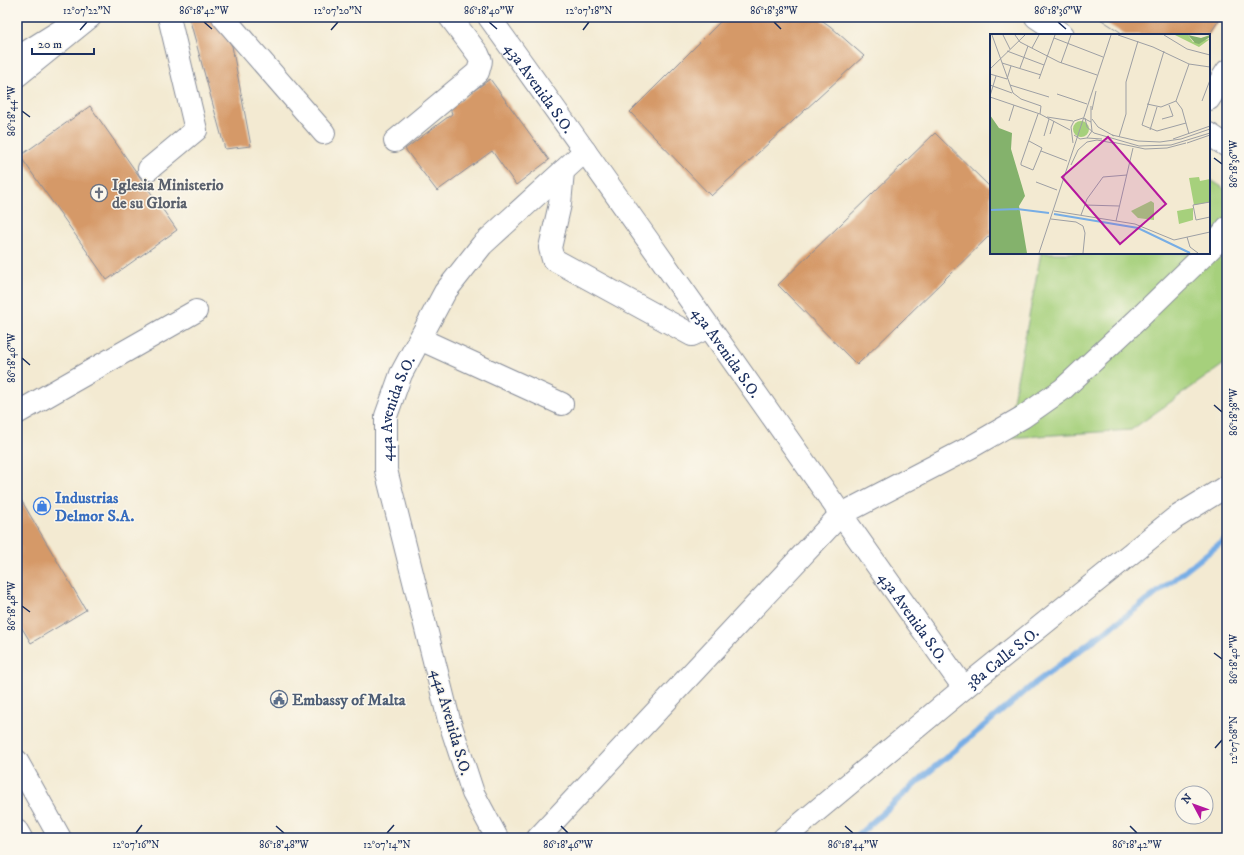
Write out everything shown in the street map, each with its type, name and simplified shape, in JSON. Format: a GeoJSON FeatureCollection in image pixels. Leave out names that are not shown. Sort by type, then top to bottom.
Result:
{"type":"FeatureCollection","features":[{"type":"Feature","properties":{"kind":"main road"},"geometry":{"type":"LineString","coordinates":[[17,58],[83,17]]}},
{"type":"Feature","properties":{"kind":"main road"},"geometry":{"type":"LineString","coordinates":[[17,76],[90,17]]}},
{"type":"Feature","properties":{"kind":"main road"},"geometry":{"type":"LineString","coordinates":[[149,169],[196,130],[169,17]]}},
{"type":"Feature","properties":{"kind":"main road"},"geometry":{"type":"LineString","coordinates":[[223,17],[324,133]]}},
{"type":"Feature","properties":{"kind":"main road"},"geometry":{"type":"LineString","coordinates":[[395,141],[478,72],[481,62],[478,54],[450,17]]}},
{"type":"Feature","properties":{"kind":"main road","name":"43a Avenida S.O."},"geometry":{"type":"LineString","coordinates":[[489,17],[586,151],[840,515],[964,688]]}},
{"type":"Feature","properties":{"kind":"main road"},"geometry":{"type":"LineString","coordinates":[[1036,17],[1061,34]]}},
{"type":"Feature","properties":{"kind":"main road"},"geometry":{"type":"LineString","coordinates":[[1210,97],[1227,71]]}},
{"type":"Feature","properties":{"kind":"main road"},"geometry":{"type":"LineString","coordinates":[[1210,135],[1227,146]]}},
{"type":"Feature","properties":{"kind":"main road","name":"44a Avenida S.O."},"geometry":{"type":"LineString","coordinates":[[497,838],[473,792],[449,720],[386,470],[386,416],[401,374],[445,292],[482,245],[586,151]]}},
{"type":"Feature","properties":{"kind":"main road"},"geometry":{"type":"LineString","coordinates":[[563,171],[560,204],[550,248],[553,259],[692,335],[709,326]]}},
{"type":"Feature","properties":{"kind":"main road"},"geometry":{"type":"LineString","coordinates":[[1210,249],[1227,228]]}},
{"type":"Feature","properties":{"kind":"main road"},"geometry":{"type":"LineString","coordinates":[[538,838],[840,515],[971,447],[1023,417],[1063,389],[1205,254]]}},
{"type":"Feature","properties":{"kind":"main road"},"geometry":{"type":"LineString","coordinates":[[17,413],[196,311]]}},
{"type":"Feature","properties":{"kind":"main road"},"geometry":{"type":"LineString","coordinates":[[420,339],[562,404]]}},
{"type":"Feature","properties":{"kind":"main road","name":"38a Calle S.O."},"geometry":{"type":"LineString","coordinates":[[784,838],[964,688],[1175,518],[1227,486]]}},
{"type":"Feature","properties":{"kind":"main road"},"geometry":{"type":"LineString","coordinates":[[17,761],[60,838]]}},
{"type":"Feature","properties":{"kind":"main road"},"geometry":{"type":"LineString","coordinates":[[17,831],[21,838]]}},
{"type":"Feature","properties":{"kind":"green space"},"geometry":{"type":"Polygon","coordinates":[[[1210,180],[1222,187],[1227,192],[1227,362],[1131,430],[1006,438],[1041,254],[1210,254],[1210,180]]]}},
{"type":"Feature","properties":{"kind":"building"},"geometry":{"type":"Polygon","coordinates":[[[189,17],[212,17],[232,46],[251,146],[225,149],[189,17]]]}},
{"type":"Feature","properties":{"kind":"building"},"geometry":{"type":"Polygon","coordinates":[[[725,17],[817,17],[830,26],[864,56],[711,196],[630,112],[725,17]]]}},
{"type":"Feature","properties":{"kind":"building"},"geometry":{"type":"Polygon","coordinates":[[[1097,17],[1221,17],[1210,34],[1123,34],[1097,17]]]}},
{"type":"Feature","properties":{"kind":"building"},"geometry":{"type":"Polygon","coordinates":[[[490,79],[549,160],[516,185],[492,151],[437,191],[405,149],[452,114],[450,108],[490,79]]]}},
{"type":"Feature","properties":{"kind":"building","name":"Iglesia Ministerio de su Gloria"},"geometry":{"type":"Polygon","coordinates":[[[90,106],[177,230],[107,280],[20,156],[90,106]]]}},
{"type":"Feature","properties":{"kind":"building"},"geometry":{"type":"Polygon","coordinates":[[[935,133],[990,187],[990,235],[857,365],[778,285],[935,133]]]}},
{"type":"Feature","properties":{"kind":"building"},"geometry":{"type":"Polygon","coordinates":[[[17,493],[86,610],[31,643],[17,620],[17,493]]]}},
{"type":"Feature","properties":{"kind":"waterway"},"geometry":{"type":"LineString","coordinates":[[855,838],[924,776],[1034,684],[1153,596],[1227,538]]}},
{"type":"Feature","properties":{"kind":"place","name":"Iglesia Ministerio de su Gloria"},"geometry":{"type":"Point","coordinates":[99,193]}},
{"type":"Feature","properties":{"kind":"place","name":"Industrias Delmor S.A."},"geometry":{"type":"Point","coordinates":[42,506]}},
{"type":"Feature","properties":{"kind":"place","name":"Embassy of Malta"},"geometry":{"type":"Point","coordinates":[279,699]}}]}
